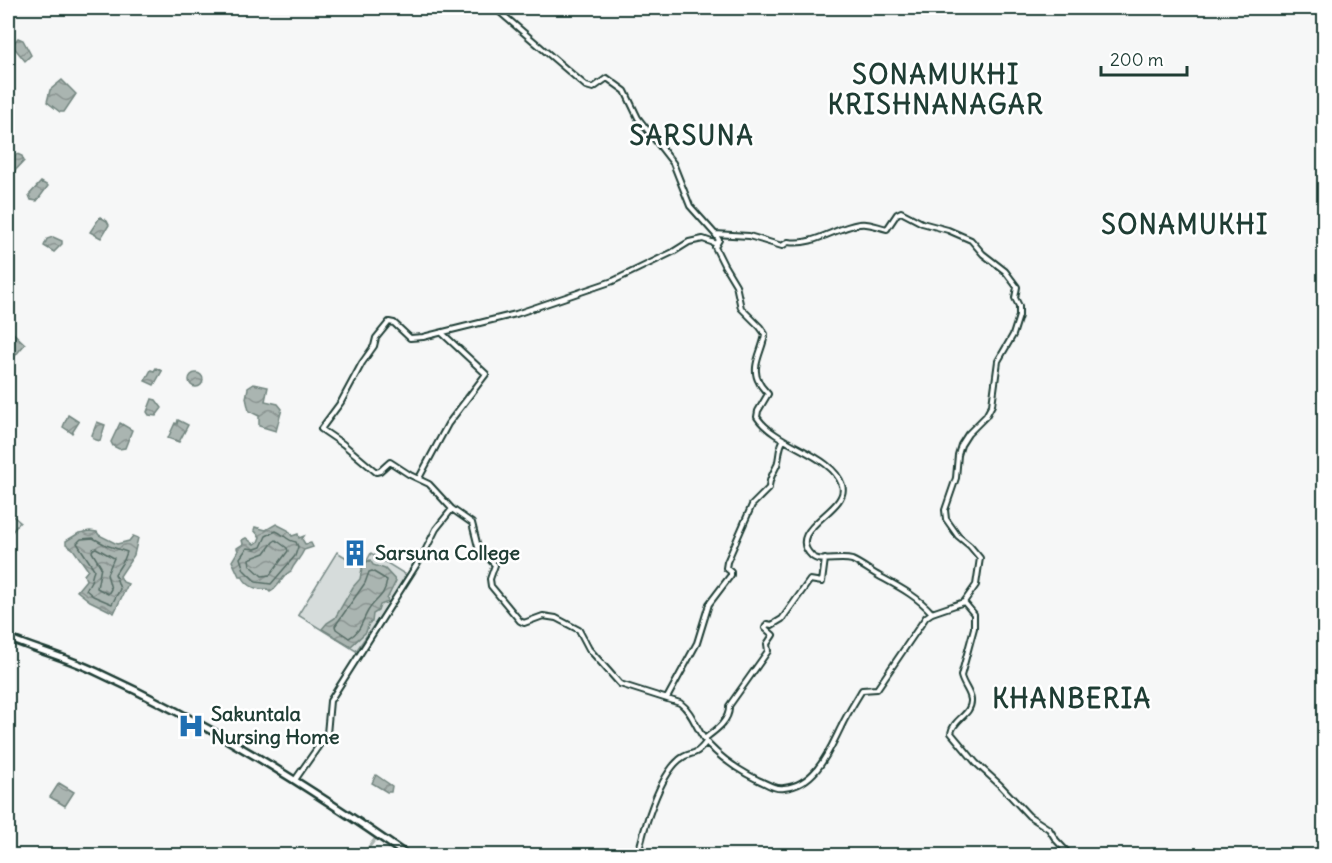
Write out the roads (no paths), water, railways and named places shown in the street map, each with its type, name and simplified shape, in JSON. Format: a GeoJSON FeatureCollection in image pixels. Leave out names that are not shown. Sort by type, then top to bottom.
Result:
{"type":"FeatureCollection","features":[{"type":"Feature","properties":{"kind":"main road"},"geometry":{"type":"LineString","coordinates":[[8,638],[93,670],[154,699],[248,750],[408,855]]}},
{"type":"Feature","properties":{"kind":"street"},"geometry":{"type":"LineString","coordinates":[[495,8],[586,86],[593,88],[607,78],[623,89],[638,118],[673,163],[690,206],[719,240],[716,247],[723,265],[736,285],[741,308],[764,331],[756,363],[759,383],[768,394],[757,417],[773,435],[824,464],[843,486],[838,504],[816,521],[807,538],[806,546],[810,554],[819,560],[838,558],[854,561],[912,595],[932,613]]}},
{"type":"Feature","properties":{"kind":"street"},"geometry":{"type":"LineString","coordinates":[[715,234],[749,237],[782,246],[788,242],[797,244],[810,242],[861,224],[888,228],[897,214],[901,212],[922,223],[948,230],[971,240],[1005,271],[1015,284],[1017,291],[1015,298],[1019,306],[1019,316],[1013,335],[997,365],[992,405],[962,445],[958,455],[956,478],[945,510],[946,519],[958,536],[980,558],[976,585],[964,602],[926,617],[877,689],[862,690],[825,760],[811,775],[786,788],[770,785],[731,765],[705,740],[684,706],[667,698],[620,684],[589,649],[576,628],[556,618],[546,616],[524,622],[518,620],[490,583],[495,565],[478,547],[473,525],[452,509],[429,484],[390,462],[376,472],[321,429],[341,402],[374,346],[375,339],[389,322],[394,323],[413,339],[516,314],[613,281],[689,243],[703,239],[717,244]]}},
{"type":"Feature","properties":{"kind":"street"},"geometry":{"type":"LineString","coordinates":[[419,478],[448,424],[486,374],[441,332]]}},
{"type":"Feature","properties":{"kind":"street"},"geometry":{"type":"LineString","coordinates":[[667,698],[697,643],[710,602],[731,576],[731,572],[726,568],[727,562],[752,505],[769,488],[769,479],[778,462],[777,453],[783,440]]}},
{"type":"Feature","properties":{"kind":"street"},"geometry":{"type":"LineString","coordinates":[[296,780],[327,734],[330,701],[424,553],[436,529],[452,509]]}},
{"type":"Feature","properties":{"kind":"street"},"geometry":{"type":"LineString","coordinates":[[638,855],[648,818],[664,782],[677,761],[698,753],[705,740],[722,724],[729,713],[729,706],[768,651],[767,644],[773,635],[765,628],[767,624],[772,625],[782,619],[810,580],[822,582],[825,559]]}},
{"type":"Feature","properties":{"kind":"street"},"geometry":{"type":"LineString","coordinates":[[964,602],[973,612],[974,617],[973,632],[961,676],[971,702],[964,716],[953,725],[952,736],[1029,816],[1049,829],[1061,846],[1071,855]]}},
{"type":"Feature","properties":{"kind":"water"},"geometry":{"type":"Polygon","coordinates":[[[18,38],[23,40],[31,55],[25,61],[12,45],[18,38]]]}},
{"type":"Feature","properties":{"kind":"water"},"geometry":{"type":"Polygon","coordinates":[[[62,80],[76,94],[64,112],[60,112],[47,102],[50,90],[62,80]]]}},
{"type":"Feature","properties":{"kind":"water"},"geometry":{"type":"Polygon","coordinates":[[[17,154],[22,156],[24,161],[13,173],[8,169],[8,164],[17,154]]]}},
{"type":"Feature","properties":{"kind":"water"},"geometry":{"type":"Polygon","coordinates":[[[41,182],[48,186],[37,201],[31,200],[29,195],[41,182]]]}},
{"type":"Feature","properties":{"kind":"water"},"geometry":{"type":"Polygon","coordinates":[[[100,217],[109,225],[101,238],[90,232],[100,217]]]}},
{"type":"Feature","properties":{"kind":"water"},"geometry":{"type":"Polygon","coordinates":[[[53,237],[62,241],[54,252],[44,246],[47,239],[53,237]]]}},
{"type":"Feature","properties":{"kind":"water"},"geometry":{"type":"Polygon","coordinates":[[[8,328],[25,344],[9,363],[8,362],[8,328]]]}},
{"type":"Feature","properties":{"kind":"water"},"geometry":{"type":"Polygon","coordinates":[[[156,368],[162,371],[154,385],[145,381],[151,370],[154,371],[156,368]]]}},
{"type":"Feature","properties":{"kind":"water"},"geometry":{"type":"Polygon","coordinates":[[[196,373],[201,375],[203,380],[201,385],[196,387],[191,385],[189,380],[191,375],[196,373]]]}},
{"type":"Feature","properties":{"kind":"water"},"geometry":{"type":"Polygon","coordinates":[[[254,384],[268,387],[265,401],[278,404],[282,409],[276,431],[259,426],[259,416],[249,411],[246,398],[248,388],[254,384]]]}},
{"type":"Feature","properties":{"kind":"water"},"geometry":{"type":"Polygon","coordinates":[[[152,399],[156,400],[162,408],[156,416],[149,415],[147,412],[152,399]]]}},
{"type":"Feature","properties":{"kind":"water"},"geometry":{"type":"Polygon","coordinates":[[[68,415],[79,422],[72,433],[63,427],[68,415]]]}},
{"type":"Feature","properties":{"kind":"water"},"geometry":{"type":"Polygon","coordinates":[[[178,420],[188,425],[179,442],[168,438],[178,420]]]}},
{"type":"Feature","properties":{"kind":"water"},"geometry":{"type":"Polygon","coordinates":[[[97,422],[105,425],[100,441],[93,439],[92,435],[97,422]]]}},
{"type":"Feature","properties":{"kind":"water"},"geometry":{"type":"Polygon","coordinates":[[[120,423],[132,430],[125,448],[119,449],[111,442],[120,423]]]}},
{"type":"Feature","properties":{"kind":"water"},"geometry":{"type":"Polygon","coordinates":[[[276,524],[288,530],[292,536],[298,534],[299,538],[304,536],[302,539],[305,544],[311,543],[313,547],[304,550],[291,571],[270,592],[267,589],[249,585],[242,576],[239,576],[232,561],[238,551],[237,548],[243,544],[242,540],[246,538],[254,544],[258,542],[260,537],[254,530],[255,527],[266,530],[276,524]]]}},
{"type":"Feature","properties":{"kind":"water"},"geometry":{"type":"Polygon","coordinates":[[[97,532],[117,544],[129,541],[133,536],[138,538],[134,555],[120,576],[123,582],[128,584],[114,613],[90,601],[77,591],[86,580],[84,575],[88,570],[73,549],[66,544],[66,541],[79,533],[97,532]]]}},
{"type":"Feature","properties":{"kind":"water"},"geometry":{"type":"Polygon","coordinates":[[[370,560],[373,565],[385,569],[396,581],[387,599],[388,602],[380,605],[378,611],[373,614],[372,622],[369,623],[366,632],[351,646],[322,629],[335,618],[360,579],[363,564],[370,560]]]}},
{"type":"Feature","properties":{"kind":"water"},"geometry":{"type":"Polygon","coordinates":[[[376,775],[392,786],[391,792],[372,783],[376,775]]]}},
{"type":"Feature","properties":{"kind":"water"},"geometry":{"type":"Polygon","coordinates":[[[59,783],[74,792],[65,806],[50,797],[59,783]]]}},
{"type":"Feature","properties":{"kind":"waterway"},"geometry":{"type":"LineString","coordinates":[[362,856],[376,838]]}},
{"type":"Feature","properties":{"kind":"place","name":"Sarsuna College"},"geometry":{"type":"Point","coordinates":[355,553]}},
{"type":"Feature","properties":{"kind":"place","name":"Sakuntala Nursing Home"},"geometry":{"type":"Point","coordinates":[191,726]}},
{"type":"Feature","properties":{"kind":"district","name":"SONAMUKHI KRISHNANAGAR"},"geometry":{"type":"Point","coordinates":[936,90]}},
{"type":"Feature","properties":{"kind":"district","name":"SARSUNA"},"geometry":{"type":"Point","coordinates":[692,136]}},
{"type":"Feature","properties":{"kind":"district","name":"SONAMUKHI"},"geometry":{"type":"Point","coordinates":[1185,225]}},
{"type":"Feature","properties":{"kind":"district","name":"KHANBERIA"},"geometry":{"type":"Point","coordinates":[1072,699]}}]}
